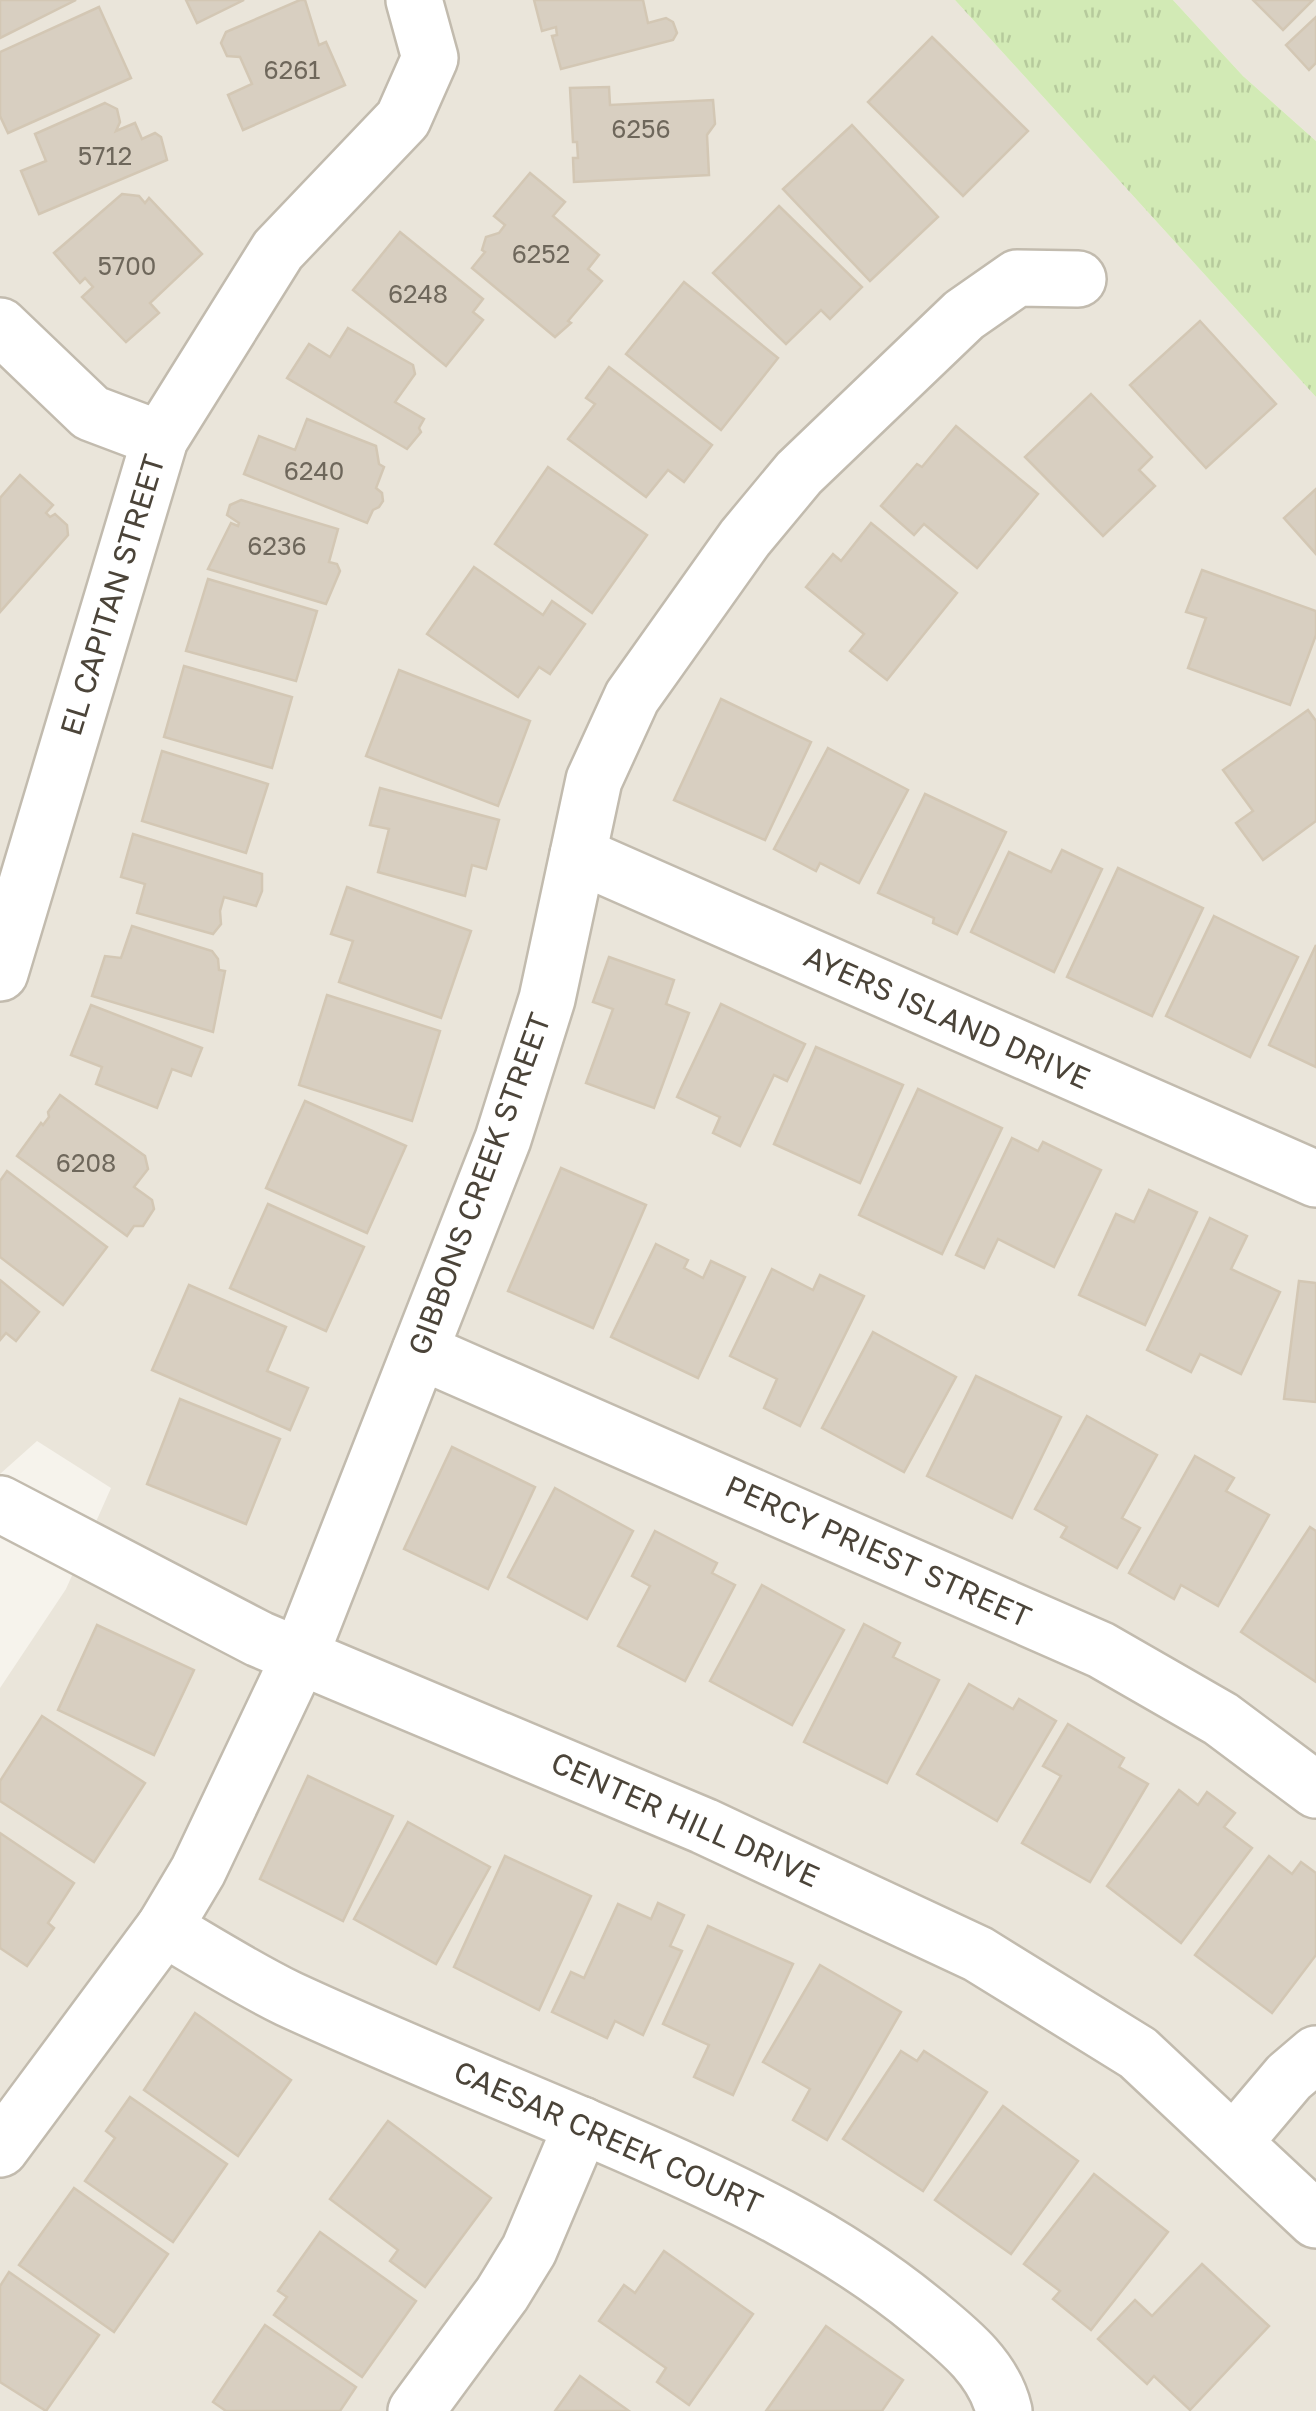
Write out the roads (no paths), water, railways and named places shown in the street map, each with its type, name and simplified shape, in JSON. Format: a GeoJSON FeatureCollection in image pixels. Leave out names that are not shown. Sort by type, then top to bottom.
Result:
{"type":"FeatureCollection","features":[{"type":"Feature","properties":{"kind":"street","name":"EL CAPITAN STREET"},"geometry":{"type":"LineString","coordinates":[[0,973],[160,439],[278,250],[402,119],[430,58],[414,0]]}},
{"type":"Feature","properties":{"kind":"street","name":"GIBBONS CREEK STREET"},"geometry":{"type":"LineString","coordinates":[[0,2149],[164,1928],[198,1871],[300,1656],[508,1122],[547,999],[594,780],[632,697],[745,538],[799,472],[964,315],[1017,278],[1078,278]]}},
{"type":"Feature","properties":{"kind":"street"},"geometry":{"type":"LineString","coordinates":[[0,326],[91,413],[160,439]]}},
{"type":"Feature","properties":{"kind":"street","name":"AYERS ISLAND DRIVE"},"geometry":{"type":"LineString","coordinates":[[578,855],[1316,1179]]}},
{"type":"Feature","properties":{"kind":"street","name":"PERCY PRIEST STREET"},"geometry":{"type":"LineString","coordinates":[[420,1351],[1102,1650],[1222,1719],[1316,1790]]}},
{"type":"Feature","properties":{"kind":"street","name":"CENTER HILL DRIVE"},"geometry":{"type":"LineString","coordinates":[[0,1504],[259,1638],[704,1826],[978,1954],[1138,2053],[1316,2220]]}},
{"type":"Feature","properties":{"kind":"street","name":"CAESAR CREEK COURT"},"geometry":{"type":"LineString","coordinates":[[164,1928],[288,1998],[773,2211],[844,2252],[951,2334],[988,2372],[1000,2393],[1004,2411]]}},
{"type":"Feature","properties":{"kind":"street"},"geometry":{"type":"LineString","coordinates":[[1234,2142],[1289,2077],[1316,2054]]}},
{"type":"Feature","properties":{"kind":"street"},"geometry":{"type":"LineString","coordinates":[[416,2411],[502,2294],[529,2250],[582,2125]]}}]}
